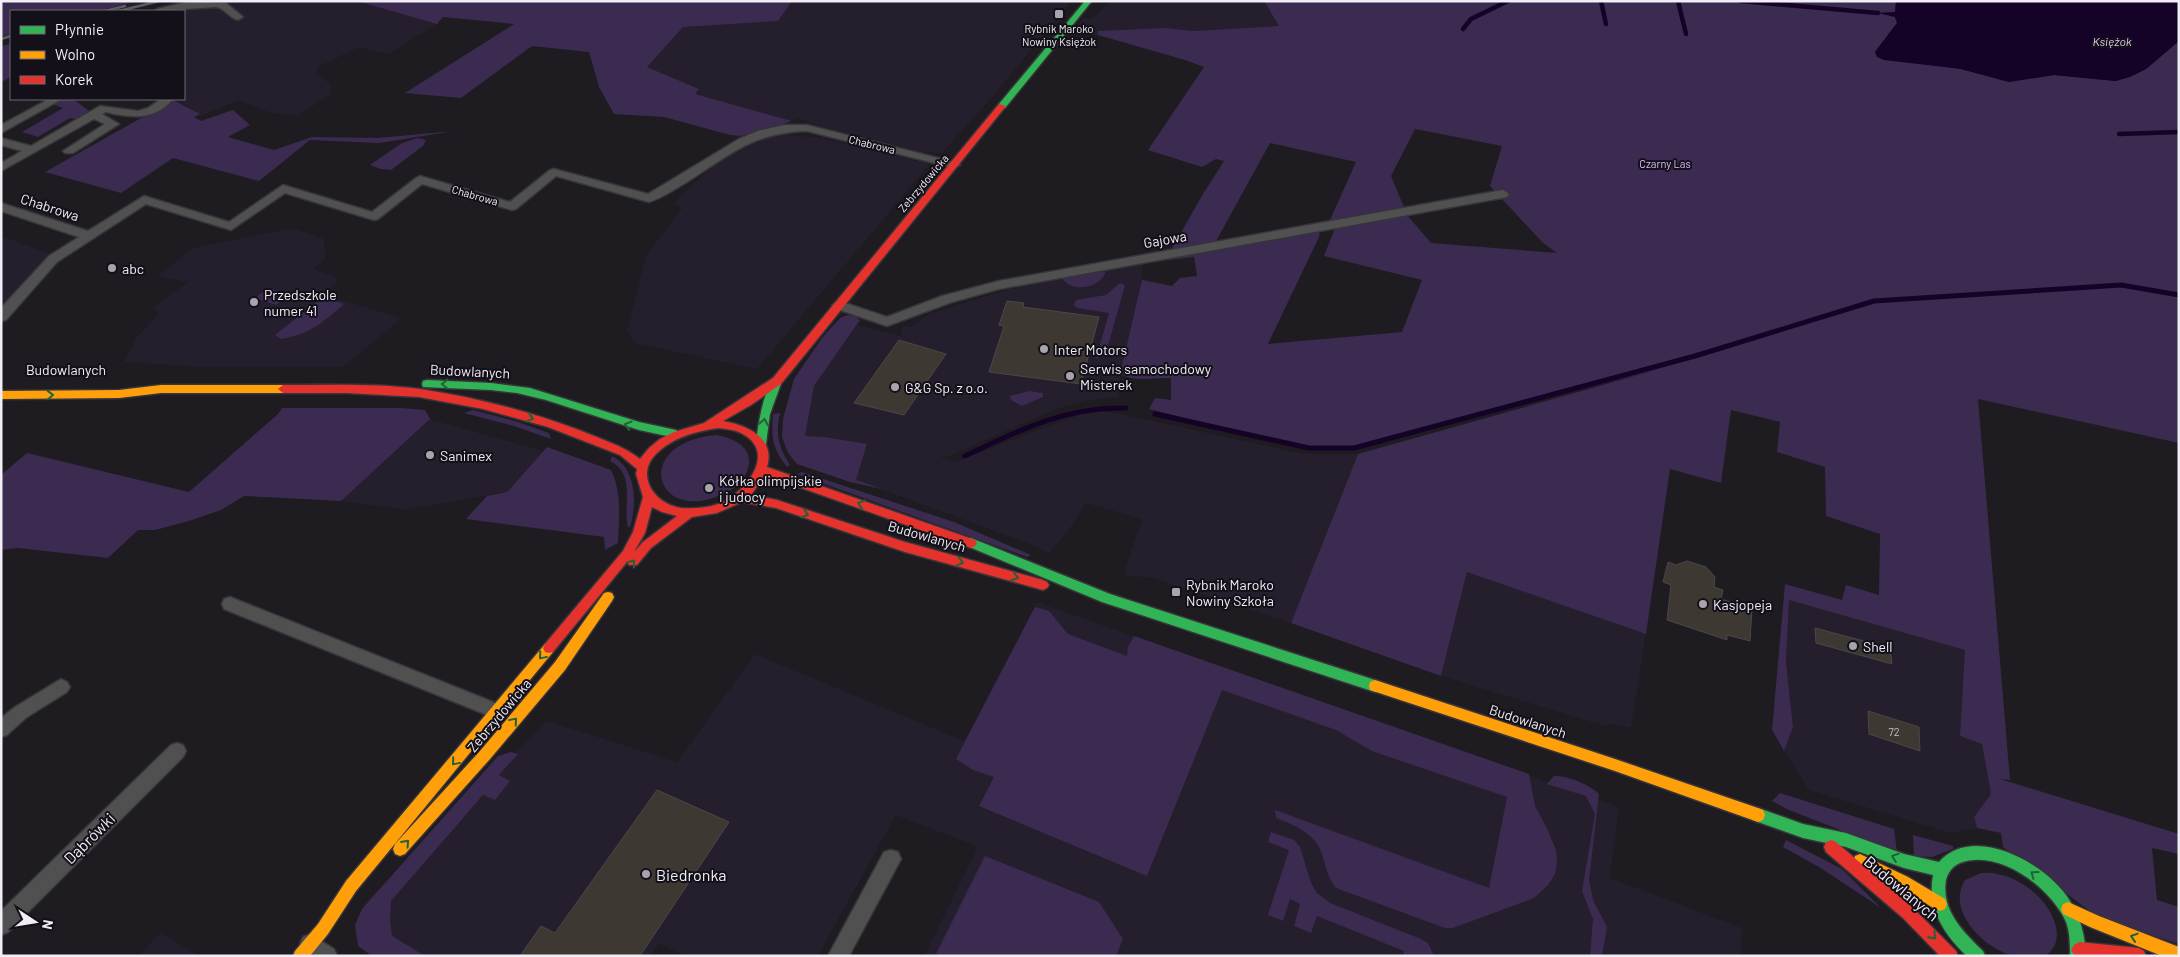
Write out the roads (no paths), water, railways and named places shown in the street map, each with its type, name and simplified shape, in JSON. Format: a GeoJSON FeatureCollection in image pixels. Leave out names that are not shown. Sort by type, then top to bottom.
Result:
{"type":"FeatureCollection","features":[{"type":"Feature","properties":{"kind":"main road","name":"Zebrzydowicka"},"geometry":{"type":"LineString","coordinates":[[709,424],[747,402],[777,380],[1089,1]]}},
{"type":"Feature","properties":{"kind":"main road","name":"Zebrzydowicka"},"geometry":{"type":"LineString","coordinates":[[761,444],[765,414],[777,380]]}},
{"type":"Feature","properties":{"kind":"main road","name":"Budowlanych"},"geometry":{"type":"LineString","coordinates":[[1,384],[126,384],[161,389]]}},
{"type":"Feature","properties":{"kind":"main road","name":"Budowlanych"},"geometry":{"type":"LineString","coordinates":[[347,389],[398,384],[502,387],[544,396],[630,426],[676,434]]}},
{"type":"Feature","properties":{"kind":"main road","name":"Budowlanych"},"geometry":{"type":"LineString","coordinates":[[1,395],[119,394],[161,389],[347,389],[419,394],[510,412],[551,424],[619,449],[632,456],[644,468]]}},
{"type":"Feature","properties":{"kind":"main road"},"geometry":{"type":"LineString","coordinates":[[709,424],[728,424],[744,430],[761,444],[764,454],[763,470],[754,485],[741,497],[719,508],[689,513],[663,508],[649,497],[643,486],[644,468],[649,457],[658,446],[676,434],[692,427],[709,424]]}},
{"type":"Feature","properties":{"kind":"main road","name":"Budowlanych"},"geometry":{"type":"LineString","coordinates":[[763,470],[944,532],[1106,598],[1629,770],[1803,831],[1846,840],[1914,864],[1942,870]]}},
{"type":"Feature","properties":{"kind":"main road","name":"Zebrzydowicka"},"geometry":{"type":"LineString","coordinates":[[323,929],[351,886],[627,554],[638,533],[649,497]]}},
{"type":"Feature","properties":{"kind":"main road","name":"Budowlanych"},"geometry":{"type":"LineString","coordinates":[[741,497],[777,504],[905,546],[1047,587],[1106,598]]}},
{"type":"Feature","properties":{"kind":"main road","name":"Zebrzydowicka"},"geometry":{"type":"LineString","coordinates":[[394,856],[485,755],[560,666],[643,549],[689,513]]}},
{"type":"Feature","properties":{"kind":"main road"},"geometry":{"type":"LineString","coordinates":[[1803,831],[1831,847],[1903,882],[1940,904]]}},
{"type":"Feature","properties":{"kind":"main road","name":"Budowlanych"},"geometry":{"type":"LineString","coordinates":[[1831,847],[1860,874],[1909,913],[1951,956]]}},
{"type":"Feature","properties":{"kind":"main road"},"geometry":{"type":"LineString","coordinates":[[1978,956],[1952,928],[1940,904],[1938,882],[1942,870],[1950,861],[1962,855],[1977,853],[2001,857],[2026,869],[2042,880],[2068,909],[2077,930],[2079,953],[2139,956]]}},
{"type":"Feature","properties":{"kind":"main road","name":"Zebrzydowicka"},"geometry":{"type":"LineString","coordinates":[[305,950],[323,929],[362,892]]}},
{"type":"Feature","properties":{"kind":"main road"},"geometry":{"type":"LineString","coordinates":[[2068,909],[2104,927],[2139,938],[2179,955]]}},
{"type":"Feature","properties":{"kind":"street"},"geometry":{"type":"LineString","coordinates":[[164,10],[189,4],[211,3],[222,5],[238,17]]}},
{"type":"Feature","properties":{"kind":"street"},"geometry":{"type":"LineString","coordinates":[[1,130],[55,100]]}},
{"type":"Feature","properties":{"kind":"street"},"geometry":{"type":"LineString","coordinates":[[1,168],[104,108],[134,116],[166,100]]}},
{"type":"Feature","properties":{"kind":"street"},"geometry":{"type":"LineString","coordinates":[[69,151],[113,124],[94,114]]}},
{"type":"Feature","properties":{"kind":"street","name":"Chabrowa"},"geometry":{"type":"LineString","coordinates":[[1,317],[53,259],[144,200],[231,226],[283,189],[374,216],[420,180],[512,206],[554,172],[649,198],[738,142],[786,126],[807,128],[954,165]]}},
{"type":"Feature","properties":{"kind":"street"},"geometry":{"type":"LineString","coordinates":[[1,141],[32,150]]}},
{"type":"Feature","properties":{"kind":"street","name":"Gajowa"},"geometry":{"type":"LineString","coordinates":[[839,305],[887,322],[947,299],[999,285],[1503,194]]}},
{"type":"Feature","properties":{"kind":"street","name":"Chabrowa"},"geometry":{"type":"LineString","coordinates":[[1,206],[90,236]]}},
{"type":"Feature","properties":{"kind":"street"},"geometry":{"type":"LineString","coordinates":[[230,604],[497,711]]}},
{"type":"Feature","properties":{"kind":"street"},"geometry":{"type":"LineString","coordinates":[[1,729],[21,712],[61,687]]}},
{"type":"Feature","properties":{"kind":"street","name":"Dąbrówki"},"geometry":{"type":"LineString","coordinates":[[1,925],[177,751]]}},
{"type":"Feature","properties":{"kind":"street"},"geometry":{"type":"LineString","coordinates":[[838,956],[891,859]]}},
{"type":"Feature","properties":{"kind":"street"},"geometry":{"type":"LineString","coordinates":[[305,950],[327,956]]}},
{"type":"Feature","properties":{"kind":"water","name":"Księżok"},"geometry":{"type":"Polygon","coordinates":[[[1896,1],[2179,1],[2179,41],[2146,69],[2130,77],[2115,81],[2054,75],[2009,82],[1961,69],[1884,60],[1877,57],[1875,52],[1897,23],[1895,17],[1878,13],[1895,12],[1896,1]]]}},
{"type":"Feature","properties":{"kind":"waterway"},"geometry":{"type":"LineString","coordinates":[[1463,29],[1471,19],[1508,1]]}},
{"type":"Feature","properties":{"kind":"waterway"},"geometry":{"type":"LineString","coordinates":[[1601,1],[1606,24]]}},
{"type":"Feature","properties":{"kind":"waterway"},"geometry":{"type":"LineString","coordinates":[[1678,1],[1686,34]]}},
{"type":"Feature","properties":{"kind":"waterway"},"geometry":{"type":"LineString","coordinates":[[1741,1],[1878,13]]}},
{"type":"Feature","properties":{"kind":"waterway"},"geometry":{"type":"LineString","coordinates":[[2119,134],[2179,132]]}},
{"type":"Feature","properties":{"kind":"waterway"},"geometry":{"type":"LineString","coordinates":[[1155,414],[1309,448],[1354,448],[1695,356],[1874,301],[2121,285],[2179,295]]}},
{"type":"Feature","properties":{"kind":"waterway"},"geometry":{"type":"LineString","coordinates":[[965,456],[1023,429],[1063,416],[1104,408],[1126,408]]}},
{"type":"Feature","properties":{"kind":"railway"},"geometry":{"type":"LineString","coordinates":[[123,10],[159,1]]}},
{"type":"Feature","properties":{"kind":"railway"},"geometry":{"type":"LineString","coordinates":[[109,10],[125,6]]}},
{"type":"Feature","properties":{"kind":"railway"},"geometry":{"type":"LineString","coordinates":[[1,39],[10,36]]}},
{"type":"Feature","properties":{"kind":"place","name":"Rybnik Maroko Nowiny Księżok"},"geometry":{"type":"Point","coordinates":[1059,14]}},
{"type":"Feature","properties":{"kind":"place","name":"abc"},"geometry":{"type":"Point","coordinates":[112,268]}},
{"type":"Feature","properties":{"kind":"place","name":"Przedszkole numer 41"},"geometry":{"type":"Point","coordinates":[254,302]}},
{"type":"Feature","properties":{"kind":"place","name":"Inter Motors"},"geometry":{"type":"Point","coordinates":[1044,349]}},
{"type":"Feature","properties":{"kind":"place","name":"Serwis samochodowy Misterek"},"geometry":{"type":"Point","coordinates":[1070,376]}},
{"type":"Feature","properties":{"kind":"place","name":"G&G Sp. z o.o."},"geometry":{"type":"Point","coordinates":[895,387]}},
{"type":"Feature","properties":{"kind":"place","name":"Sanimex"},"geometry":{"type":"Point","coordinates":[430,455]}},
{"type":"Feature","properties":{"kind":"place","name":"Kółka olimpijskie i judocy"},"geometry":{"type":"Point","coordinates":[709,488]}},
{"type":"Feature","properties":{"kind":"place","name":"Rybnik Maroko Nowiny Szkoła"},"geometry":{"type":"Point","coordinates":[1176,592]}},
{"type":"Feature","properties":{"kind":"place","name":"Kasjopeja"},"geometry":{"type":"Point","coordinates":[1703,604]}},
{"type":"Feature","properties":{"kind":"place","name":"Shell"},"geometry":{"type":"Point","coordinates":[1853,646]}},
{"type":"Feature","properties":{"kind":"place","name":"Biedronka"},"geometry":{"type":"Point","coordinates":[646,874]}},
{"type":"Feature","properties":{"kind":"park label","name":"Czarny Las"},"geometry":{"type":"Point","coordinates":[1665,163]}}]}
